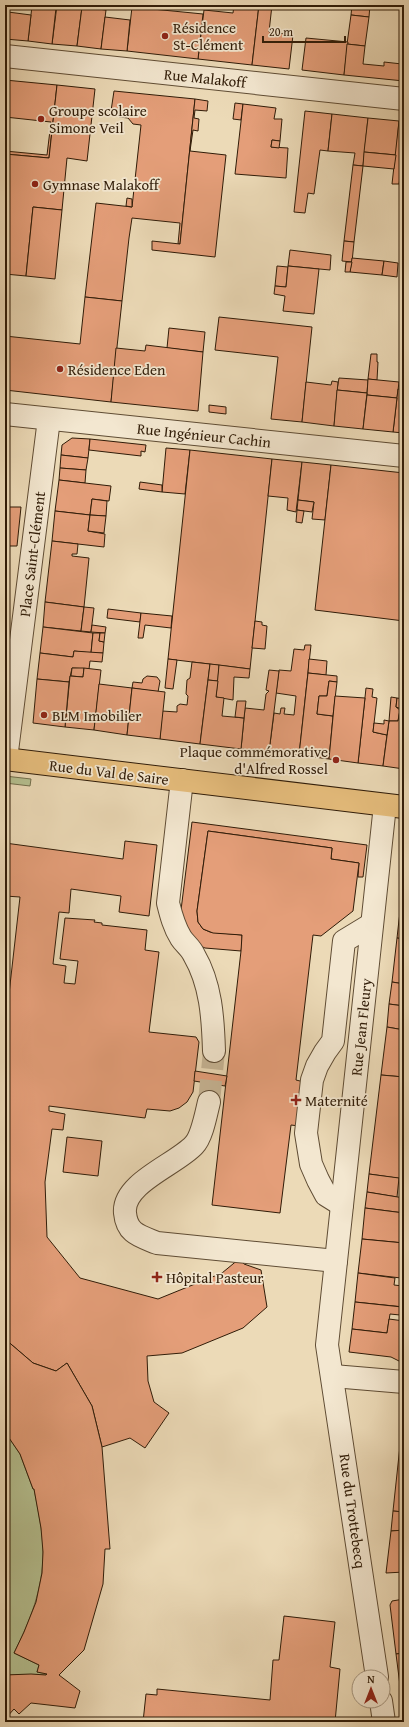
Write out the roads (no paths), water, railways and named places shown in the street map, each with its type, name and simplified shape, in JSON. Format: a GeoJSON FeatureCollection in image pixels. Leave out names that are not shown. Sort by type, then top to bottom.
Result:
{"type":"FeatureCollection","features":[{"type":"Feature","properties":{"kind":"main road","name":"Rue du Val de Saire"},"geometry":{"type":"LineString","coordinates":[[5,759],[394,806]]}},
{"type":"Feature","properties":{"kind":"street","name":"Rue Malakoff"},"geometry":{"type":"LineString","coordinates":[[5,56],[404,99]]}},
{"type":"Feature","properties":{"kind":"street","name":"Rue Ingénieur Cachin"},"geometry":{"type":"LineString","coordinates":[[5,414],[48,420],[404,456]]}},
{"type":"Feature","properties":{"kind":"street","name":"Place Saint-Clément"},"geometry":{"type":"LineString","coordinates":[[5,759],[48,420]]}},
{"type":"Feature","properties":{"kind":"street"},"geometry":{"type":"LineString","coordinates":[[182,780],[168,903],[173,923],[180,937],[194,953],[208,991],[213,1020],[214,1051]]}},
{"type":"Feature","properties":{"kind":"street","name":"Rue Jean Fleury"},"geometry":{"type":"LineString","coordinates":[[327,1345],[372,924],[394,806]]}},
{"type":"Feature","properties":{"kind":"street"},"geometry":{"type":"LineString","coordinates":[[342,1205],[326,1195],[318,1180],[311,1164],[306,1133],[312,1080],[317,1066],[333,1041],[344,941],[372,924]]}},
{"type":"Feature","properties":{"kind":"street"},"geometry":{"type":"LineString","coordinates":[[209,1102],[204,1124],[195,1145],[142,1184],[128,1197],[124,1209],[126,1223],[130,1229],[135,1234],[158,1243],[336,1261]]}},
{"type":"Feature","properties":{"kind":"street","name":"Rue du Trottebecq"},"geometry":{"type":"LineString","coordinates":[[327,1345],[333,1376],[376,1669]]}},
{"type":"Feature","properties":{"kind":"street"},"geometry":{"type":"LineString","coordinates":[[333,1376],[404,1382]]}},
{"type":"Feature","properties":{"kind":"street"},"geometry":{"type":"LineString","coordinates":[[382,1709],[384,1722]]}},
{"type":"Feature","properties":{"kind":"tunnel"},"geometry":{"type":"LineString","coordinates":[[209,1102],[214,1051]]}},
{"type":"Feature","properties":{"kind":"place","name":"Résidence St-Clément"},"geometry":{"type":"Point","coordinates":[165,36]}},
{"type":"Feature","properties":{"kind":"place","name":"Groupe scolaire Simone Veil"},"geometry":{"type":"Point","coordinates":[41,119]}},
{"type":"Feature","properties":{"kind":"place","name":"Gymnase Malakoff"},"geometry":{"type":"Point","coordinates":[35,184]}},
{"type":"Feature","properties":{"kind":"place","name":"Résidence Eden"},"geometry":{"type":"Point","coordinates":[60,369]}},
{"type":"Feature","properties":{"kind":"place","name":"BLM Imobilier"},"geometry":{"type":"Point","coordinates":[44,715]}},
{"type":"Feature","properties":{"kind":"place","name":"Plaque commémorative d'Alfred Rossel"},"geometry":{"type":"Point","coordinates":[336,760]}},
{"type":"Feature","properties":{"kind":"place","name":"Maternité"},"geometry":{"type":"Point","coordinates":[296,1100]}},
{"type":"Feature","properties":{"kind":"place","name":"Hôpital Pasteur"},"geometry":{"type":"Point","coordinates":[157,1277]}}]}
